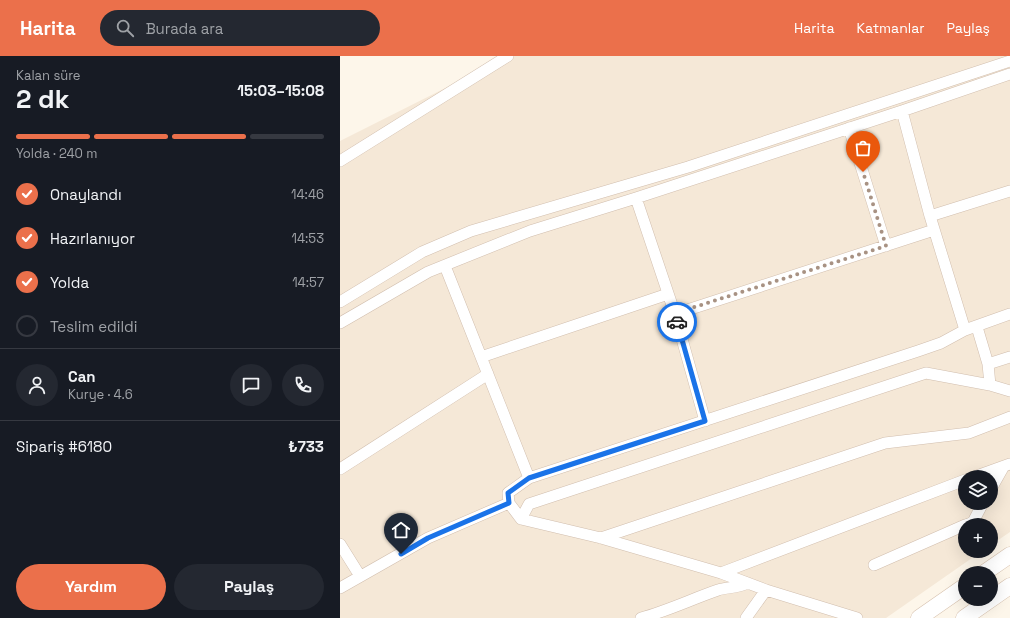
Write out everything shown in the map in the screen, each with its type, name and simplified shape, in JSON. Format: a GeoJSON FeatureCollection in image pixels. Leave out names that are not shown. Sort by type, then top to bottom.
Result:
{"type":"FeatureCollection","features":[{"type":"Feature","properties":{"kind":"street"},"geometry":{"type":"LineString","coordinates":[[340,160],[508,56]]}},
{"type":"Feature","properties":{"kind":"street"},"geometry":{"type":"LineString","coordinates":[[340,302],[422,252],[471,231],[688,167],[1010,61]]}},
{"type":"Feature","properties":{"kind":"street"},"geometry":{"type":"LineString","coordinates":[[340,323],[428,272],[530,231],[902,111],[1010,74]]}},
{"type":"Feature","properties":{"kind":"street"},"geometry":{"type":"LineString","coordinates":[[902,111],[934,230],[965,330]]}},
{"type":"Feature","properties":{"kind":"street"},"geometry":{"type":"LineString","coordinates":[[849,128],[886,246]]}},
{"type":"Feature","properties":{"kind":"street"},"geometry":{"type":"LineString","coordinates":[[930,216],[1010,191]]}},
{"type":"Feature","properties":{"kind":"street"},"geometry":{"type":"LineString","coordinates":[[636,198],[675,314],[705,421]]}},
{"type":"Feature","properties":{"kind":"street"},"geometry":{"type":"LineString","coordinates":[[675,314],[934,230]]}},
{"type":"Feature","properties":{"kind":"street"},"geometry":{"type":"LineString","coordinates":[[445,266],[529,478]]}},
{"type":"Feature","properties":{"kind":"street"},"geometry":{"type":"LineString","coordinates":[[481,357],[668,294]]}},
{"type":"Feature","properties":{"kind":"street"},"geometry":{"type":"LineString","coordinates":[[850,617],[766,590],[721,573],[601,538],[521,519],[509,503],[508,493],[529,478],[941,343],[965,330],[1010,314]]}},
{"type":"Feature","properties":{"kind":"street"},"geometry":{"type":"LineString","coordinates":[[977,326],[988,364],[990,385]]}},
{"type":"Feature","properties":{"kind":"street"},"geometry":{"type":"LineString","coordinates":[[988,364],[1010,357]]}},
{"type":"Feature","properties":{"kind":"street"},"geometry":{"type":"LineString","coordinates":[[521,519],[529,504],[926,373],[1010,390]]}},
{"type":"Feature","properties":{"kind":"street"},"geometry":{"type":"LineString","coordinates":[[340,469],[488,374]]}},
{"type":"Feature","properties":{"kind":"street"},"geometry":{"type":"LineString","coordinates":[[601,538],[885,443],[969,433],[1010,417]]}},
{"type":"Feature","properties":{"kind":"street"},"geometry":{"type":"LineString","coordinates":[[993,470],[1007,465]]}},
{"type":"Feature","properties":{"kind":"street"},"geometry":{"type":"LineString","coordinates":[[998,478],[1007,465]]}},
{"type":"Feature","properties":{"kind":"street"},"geometry":{"type":"LineString","coordinates":[[721,573],[958,483]]}},
{"type":"Feature","properties":{"kind":"street"},"geometry":{"type":"LineString","coordinates":[[340,588],[428,538],[509,503]]}},
{"type":"Feature","properties":{"kind":"street"},"geometry":{"type":"LineString","coordinates":[[874,565],[958,528]]}},
{"type":"Feature","properties":{"kind":"street"},"geometry":{"type":"LineString","coordinates":[[340,544],[360,576]]}},
{"type":"Feature","properties":{"kind":"street"},"geometry":{"type":"LineString","coordinates":[[994,566],[1010,555]]}},
{"type":"Feature","properties":{"kind":"street"},"geometry":{"type":"LineString","coordinates":[[641,618],[661,613],[719,590],[741,587],[748,583]]}},
{"type":"Feature","properties":{"kind":"street"},"geometry":{"type":"LineString","coordinates":[[964,618],[1010,586]]}},
{"type":"Feature","properties":{"kind":"street"},"geometry":{"type":"LineString","coordinates":[[746,618],[766,590]]}},
{"type":"Feature","properties":{"kind":"street"},"geometry":{"type":"LineString","coordinates":[[919,618],[958,591]]}},
{"type":"Feature","properties":{"kind":"shaded area"},"geometry":{"type":"Polygon","coordinates":[[[509,56],[1010,56],[1010,532],[998,540],[998,518],[958,518],[958,558],[972,558],[961,566],[958,566],[958,568],[886,618],[340,618],[340,141],[509,56]]]}},
{"type":"Feature","properties":{"kind":"way so far"},"geometry":{"type":"LineString","coordinates":[[677,322],[675,314],[682,311],[886,246],[863,172]]}},
{"type":"Feature","properties":{"kind":"route"},"geometry":{"type":"LineString","coordinates":[[401,554],[428,538],[509,503],[508,493],[529,478],[705,421],[677,322]]}}]}
